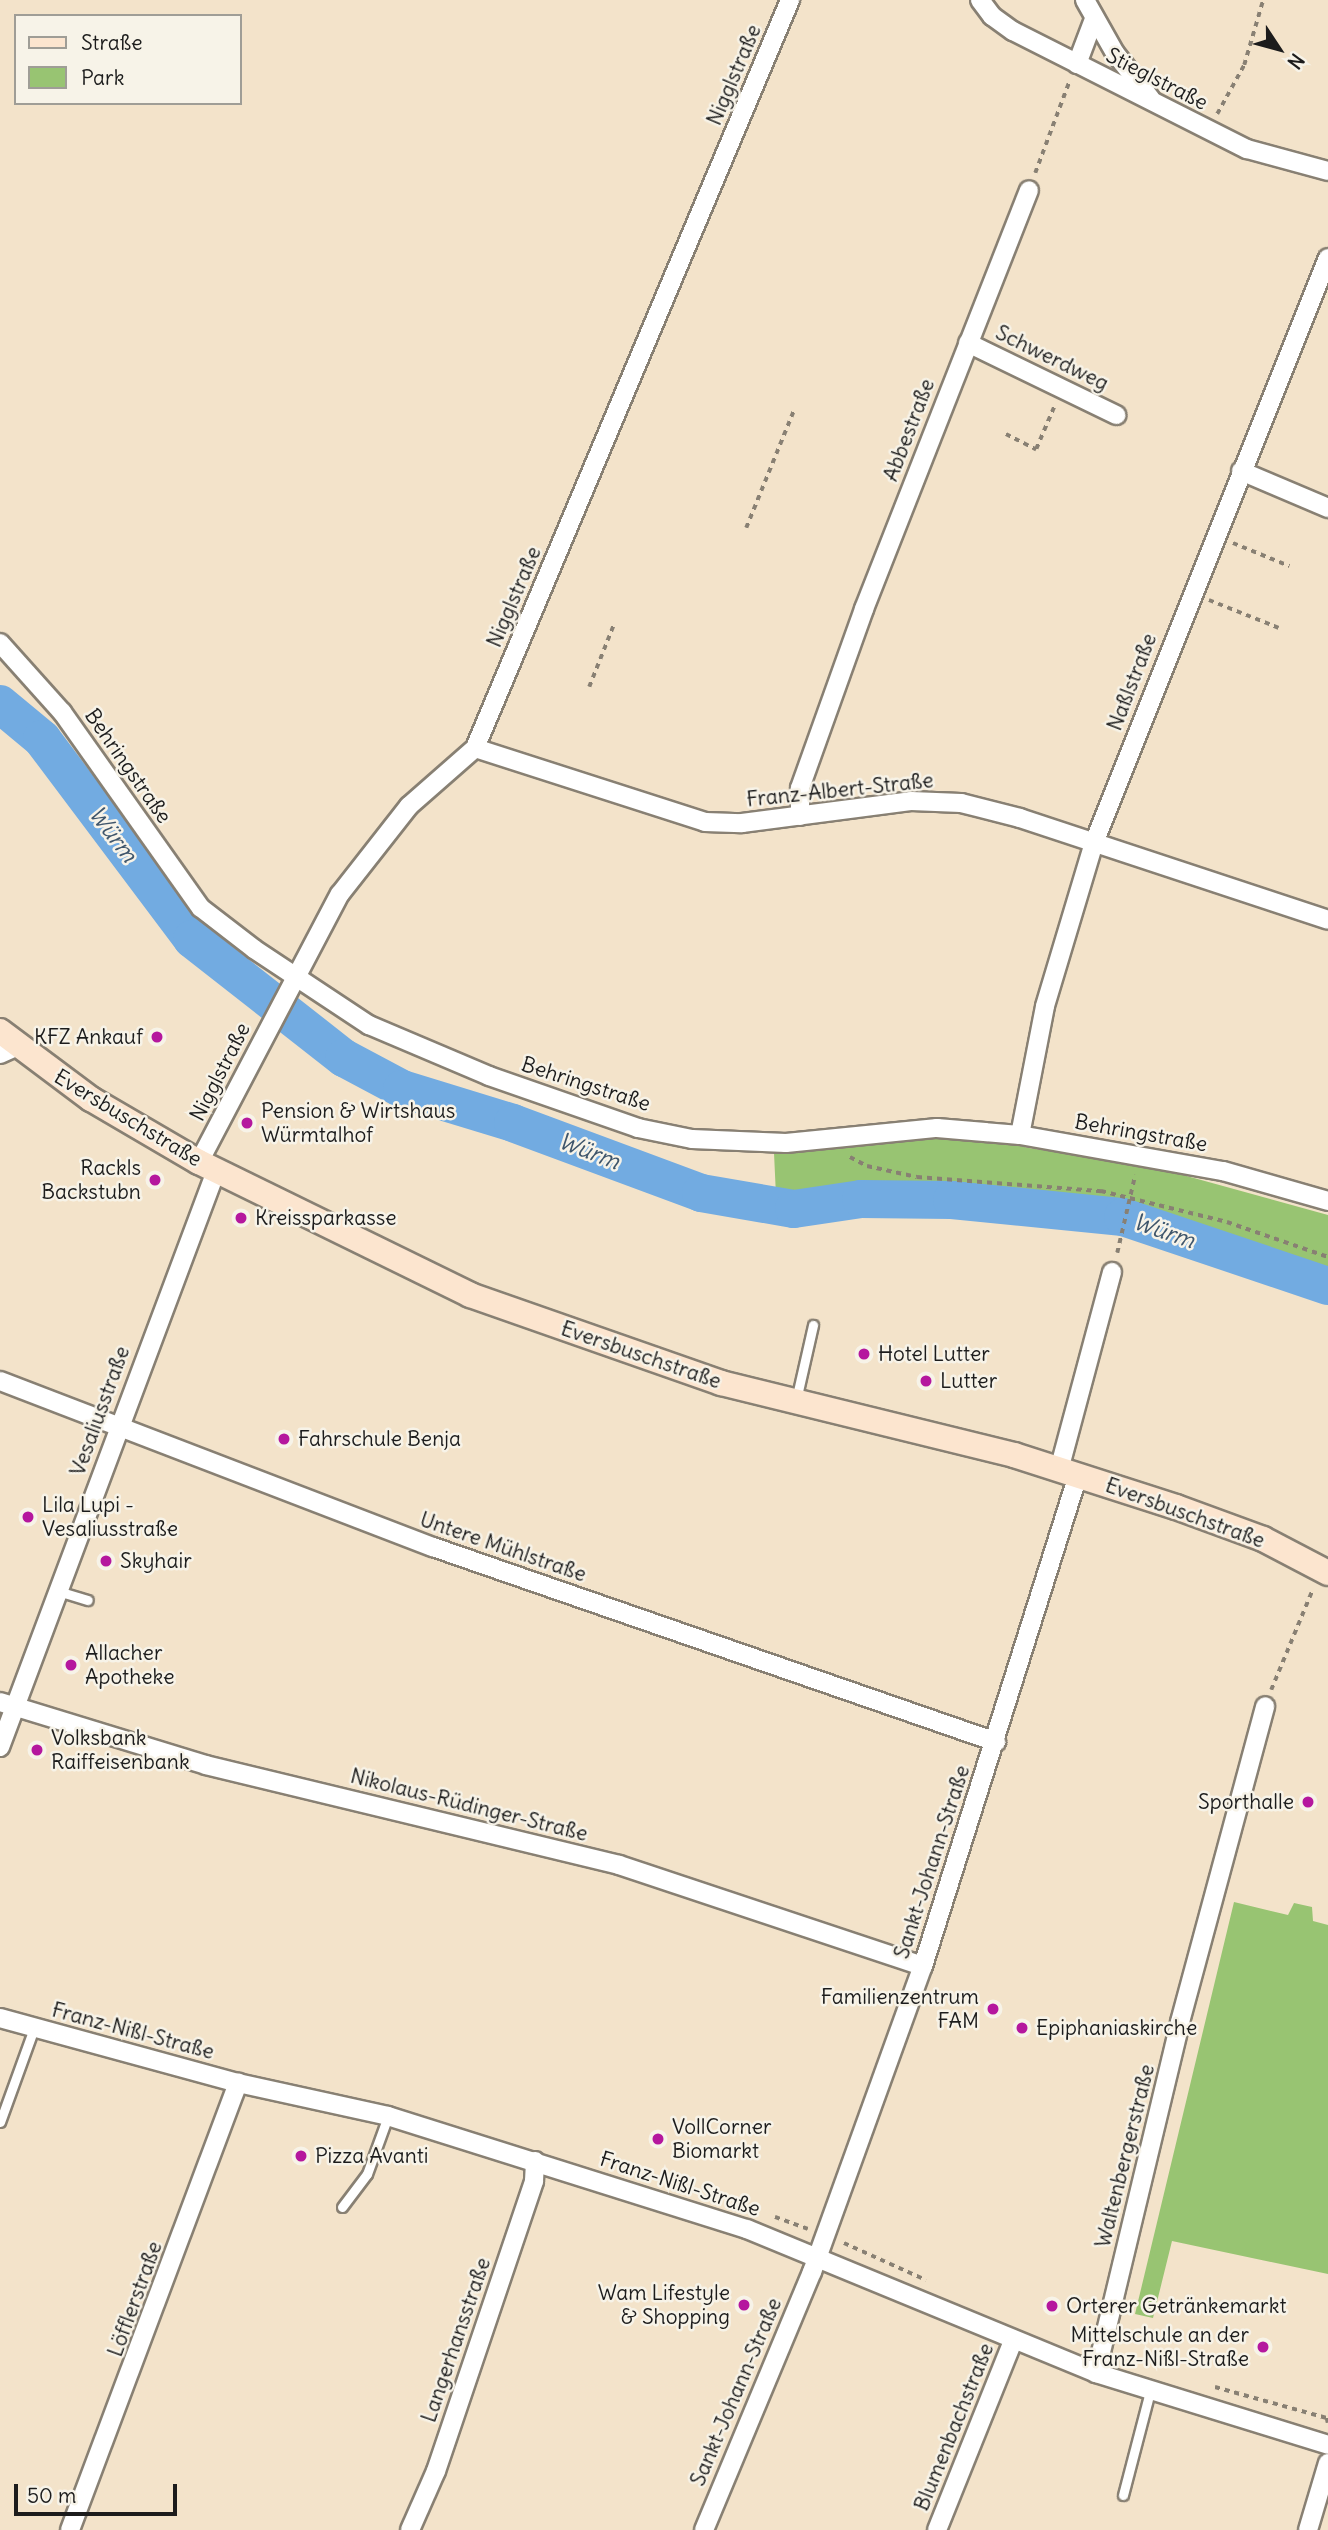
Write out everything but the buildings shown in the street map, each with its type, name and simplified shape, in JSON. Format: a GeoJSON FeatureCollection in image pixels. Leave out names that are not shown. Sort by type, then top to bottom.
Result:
{"type":"FeatureCollection","features":[{"type":"Feature","properties":{"kind":"main road","name":"Eversbuschstraße"},"geometry":{"type":"LineString","coordinates":[[5,1044],[91,1099],[207,1167],[471,1295],[721,1383],[1069,1472],[1263,1539],[1325,1572]]}},
{"type":"Feature","properties":{"kind":"street","name":"Nigglstraße"},"geometry":{"type":"LineString","coordinates":[[207,1167],[261,1041],[291,982],[363,862],[409,807],[475,748],[790,0]]}},
{"type":"Feature","properties":{"kind":"street"},"geometry":{"type":"LineString","coordinates":[[1085,0],[1094,19],[1154,103]]}},
{"type":"Feature","properties":{"kind":"street","name":"Stieglstraße"},"geometry":{"type":"LineString","coordinates":[[984,1],[998,21],[1206,129],[1247,149],[1328,171]]}},
{"type":"Feature","properties":{"kind":"street"},"geometry":{"type":"LineString","coordinates":[[1077,64],[1094,19]]}},
{"type":"Feature","properties":{"kind":"street","name":"Abbestraße"},"geometry":{"type":"LineString","coordinates":[[800,816],[800,788],[968,343],[1029,190]]}},
{"type":"Feature","properties":{"kind":"street","name":"Naßlstraße"},"geometry":{"type":"LineString","coordinates":[[1020,1135],[1045,1006],[1094,843],[1328,258]]}},
{"type":"Feature","properties":{"kind":"street","name":"Schwerdweg"},"geometry":{"type":"LineString","coordinates":[[968,343],[1116,415]]}},
{"type":"Feature","properties":{"kind":"street"},"geometry":{"type":"LineString","coordinates":[[1241,471],[1328,508]]}},
{"type":"Feature","properties":{"kind":"street","name":"Behringstraße"},"geometry":{"type":"LineString","coordinates":[[0,643],[62,712],[201,908],[291,982],[369,1025],[489,1076],[638,1128],[723,1142],[818,1140],[937,1128],[1020,1135],[1223,1171],[1328,1200]]}},
{"type":"Feature","properties":{"kind":"street","name":"Franz-Albert-Straße"},"geometry":{"type":"LineString","coordinates":[[475,748],[693,820],[731,824],[937,801],[987,809],[1328,920]]}},
{"type":"Feature","properties":{"kind":"street","name":"Vesaliusstraße"},"geometry":{"type":"LineString","coordinates":[[0,1747],[8,1704],[58,1591],[118,1428],[207,1167]]}},
{"type":"Feature","properties":{"kind":"street","name":"Sankt-Johann-Straße"},"geometry":{"type":"LineString","coordinates":[[704,2530],[818,2254],[923,1966],[996,1742],[1069,1472],[1112,1272]]}},
{"type":"Feature","properties":{"kind":"street","name":"Untere Mühlstraße"},"geometry":{"type":"LineString","coordinates":[[0,1381],[433,1547],[996,1742]]}},
{"type":"Feature","properties":{"kind":"street","name":"Nikolaus-Rüdinger-Straße"},"geometry":{"type":"LineString","coordinates":[[8,1704],[206,1765],[619,1866],[923,1966]]}},
{"type":"Feature","properties":{"kind":"street","name":"Waltenbergerstraße"},"geometry":{"type":"LineString","coordinates":[[1096,2373],[1181,2022],[1265,1706]]}},
{"type":"Feature","properties":{"kind":"street","name":"Franz-Nißl-Straße"},"geometry":{"type":"LineString","coordinates":[[0,2018],[238,2083],[388,2116],[535,2161],[818,2254],[1013,2341],[1096,2373],[1328,2445]]}},
{"type":"Feature","properties":{"kind":"street","name":"Löfflerstraße"},"geometry":{"type":"LineString","coordinates":[[70,2530],[238,2083]]}},
{"type":"Feature","properties":{"kind":"street","name":"Langerhansstraße"},"geometry":{"type":"LineString","coordinates":[[410,2530],[440,2458],[534,2181],[535,2161]]}},
{"type":"Feature","properties":{"kind":"street","name":"Blumenbachstraße"},"geometry":{"type":"LineString","coordinates":[[937,2530],[1013,2341]]}},
{"type":"Feature","properties":{"kind":"street"},"geometry":{"type":"LineString","coordinates":[[1308,2530],[1328,2463]]}},
{"type":"Feature","properties":{"kind":"lane"},"geometry":{"type":"LineString","coordinates":[[796,1402],[813,1325]]}},
{"type":"Feature","properties":{"kind":"lane"},"geometry":{"type":"LineString","coordinates":[[58,1591],[88,1600]]}},
{"type":"Feature","properties":{"kind":"lane"},"geometry":{"type":"LineString","coordinates":[[0,2122],[34,2028]]}},
{"type":"Feature","properties":{"kind":"lane"},"geometry":{"type":"LineString","coordinates":[[342,2207],[367,2174],[388,2116]]}},
{"type":"Feature","properties":{"kind":"lane"},"geometry":{"type":"LineString","coordinates":[[1124,2495],[1150,2391]]}},
{"type":"Feature","properties":{"kind":"path"},"geometry":{"type":"LineString","coordinates":[[1206,129],[1244,65],[1263,0]]}},
{"type":"Feature","properties":{"kind":"path"},"geometry":{"type":"LineString","coordinates":[[1029,190],[1077,64]]}},
{"type":"Feature","properties":{"kind":"path"},"geometry":{"type":"LineString","coordinates":[[1006,434],[1036,449],[1063,389]]}},
{"type":"Feature","properties":{"kind":"path"},"geometry":{"type":"LineString","coordinates":[[746,528],[794,410]]}},
{"type":"Feature","properties":{"kind":"path"},"geometry":{"type":"LineString","coordinates":[[1215,536],[1289,566]]}},
{"type":"Feature","properties":{"kind":"path"},"geometry":{"type":"LineString","coordinates":[[1192,593],[1279,628]]}},
{"type":"Feature","properties":{"kind":"path"},"geometry":{"type":"LineString","coordinates":[[589,688],[614,624]]}},
{"type":"Feature","properties":{"kind":"path"},"geometry":{"type":"LineString","coordinates":[[818,1140],[867,1166],[917,1177],[1101,1191],[1227,1222],[1328,1258]]}},
{"type":"Feature","properties":{"kind":"path"},"geometry":{"type":"LineString","coordinates":[[1122,1233],[1137,1164]]}},
{"type":"Feature","properties":{"kind":"path"},"geometry":{"type":"LineString","coordinates":[[1265,1706],[1325,1572]]}},
{"type":"Feature","properties":{"kind":"green space"},"geometry":{"type":"Polygon","coordinates":[[[957,1131],[1029,1148],[1154,1167],[1328,1215],[1328,1274],[1150,1207],[1118,1202],[1036,1200],[935,1185],[850,1183],[776,1196],[774,1153],[957,1131]]]}},
{"type":"Feature","properties":{"kind":"green space"},"geometry":{"type":"Polygon","coordinates":[[[1234,1902],[1288,1915],[1294,1903],[1312,1907],[1313,1921],[1328,1925],[1328,2274],[1172,2241],[1153,2318],[1135,2314],[1234,1902]]]}},
{"type":"Feature","properties":{"kind":"waterway","name":"Würm"},"geometry":{"type":"LineString","coordinates":[[0,704],[42,739],[192,939],[344,1058],[402,1089],[513,1123],[701,1193],[794,1209],[861,1199],[952,1200],[1123,1217],[1328,1286]]}},
{"type":"Feature","properties":{"kind":"place","name":"KFZ Ankauf"},"geometry":{"type":"Point","coordinates":[157,1037]}},
{"type":"Feature","properties":{"kind":"place","name":"Pension & Wirtshaus Würmtalhof"},"geometry":{"type":"Point","coordinates":[247,1123]}},
{"type":"Feature","properties":{"kind":"place","name":"Rackls Backstubn"},"geometry":{"type":"Point","coordinates":[155,1180]}},
{"type":"Feature","properties":{"kind":"place","name":"Kreissparkasse"},"geometry":{"type":"Point","coordinates":[241,1218]}},
{"type":"Feature","properties":{"kind":"place","name":"Hotel Lutter"},"geometry":{"type":"Point","coordinates":[864,1354]}},
{"type":"Feature","properties":{"kind":"place","name":"Lutter"},"geometry":{"type":"Point","coordinates":[926,1381]}},
{"type":"Feature","properties":{"kind":"place","name":"Fahrschule Benja"},"geometry":{"type":"Point","coordinates":[284,1439]}},
{"type":"Feature","properties":{"kind":"place","name":"Lila Lupi - Vesaliusstraße"},"geometry":{"type":"Point","coordinates":[28,1517]}},
{"type":"Feature","properties":{"kind":"place","name":"Skyhair"},"geometry":{"type":"Point","coordinates":[106,1561]}},
{"type":"Feature","properties":{"kind":"place","name":"Allacher Apotheke"},"geometry":{"type":"Point","coordinates":[71,1665]}},
{"type":"Feature","properties":{"kind":"place","name":"Volksbank Raiffeisenbank"},"geometry":{"type":"Point","coordinates":[37,1750]}},
{"type":"Feature","properties":{"kind":"place","name":"Sporthalle"},"geometry":{"type":"Point","coordinates":[1308,1802]}},
{"type":"Feature","properties":{"kind":"place","name":"Familienzentrum FAM"},"geometry":{"type":"Point","coordinates":[993,2009]}},
{"type":"Feature","properties":{"kind":"place","name":"Epiphaniaskirche"},"geometry":{"type":"Point","coordinates":[1022,2028]}},
{"type":"Feature","properties":{"kind":"place","name":"VollCorner Biomarkt"},"geometry":{"type":"Point","coordinates":[658,2139]}},
{"type":"Feature","properties":{"kind":"place","name":"Pizza Avanti"},"geometry":{"type":"Point","coordinates":[301,2156]}},
{"type":"Feature","properties":{"kind":"place","name":"Wam Lifestyle & Shopping"},"geometry":{"type":"Point","coordinates":[744,2305]}},
{"type":"Feature","properties":{"kind":"place","name":"Orterer Getränkemarkt"},"geometry":{"type":"Point","coordinates":[1052,2306]}},
{"type":"Feature","properties":{"kind":"place","name":"Mittelschule an der Franz-Nißl-Straße"},"geometry":{"type":"Point","coordinates":[1263,2347]}}]}
